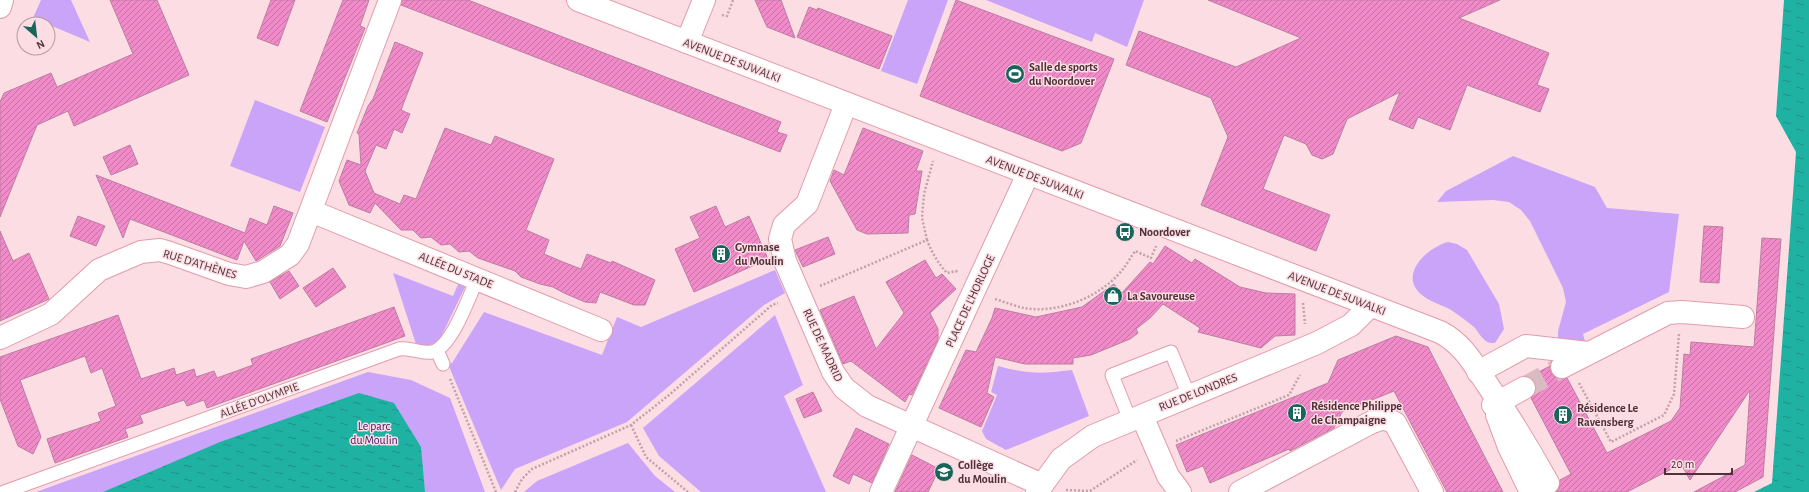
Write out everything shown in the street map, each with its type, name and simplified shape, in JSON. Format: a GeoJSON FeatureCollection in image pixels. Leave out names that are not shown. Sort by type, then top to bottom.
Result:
{"type":"FeatureCollection","features":[{"type":"Feature","properties":{"kind":"street"},"geometry":{"type":"LineString","coordinates":[[0,7],[2,0]]}},
{"type":"Feature","properties":{"kind":"street","name":"RUE D'ATHÈNES"},"geometry":{"type":"LineString","coordinates":[[0,338],[51,314],[99,270],[141,252],[160,250],[229,274],[246,277],[255,275],[290,254],[298,244],[390,0]]}},
{"type":"Feature","properties":{"kind":"street","name":"AVENUE DE SUWALKI"},"geometry":{"type":"LineString","coordinates":[[578,0],[1449,337],[1462,348],[1496,403],[1512,421],[1540,487]]}},
{"type":"Feature","properties":{"kind":"street"},"geometry":{"type":"LineString","coordinates":[[687,42],[704,0]]}},
{"type":"Feature","properties":{"kind":"street","name":"RUE DE MADRID"},"geometry":{"type":"LineString","coordinates":[[846,104],[807,204],[784,225],[780,233],[782,252],[799,295],[839,383],[860,401],[911,427],[1040,488]]}},
{"type":"Feature","properties":{"kind":"street","name":"PLACE DE L'HORLOGE"},"geometry":{"type":"LineString","coordinates":[[881,492],[1028,174]]}},
{"type":"Feature","properties":{"kind":"street","name":"ALLÉE DU STADE"},"geometry":{"type":"LineString","coordinates":[[311,210],[601,330]]}},
{"type":"Feature","properties":{"kind":"street","name":"RUE DE LONDRES"},"geometry":{"type":"LineString","coordinates":[[1040,488],[1055,465],[1075,447],[1092,436],[1335,335],[1358,320],[1370,306]]}},
{"type":"Feature","properties":{"kind":"street"},"geometry":{"type":"LineString","coordinates":[[1565,365],[1660,316],[1682,312],[1743,317]]}},
{"type":"Feature","properties":{"kind":"street"},"geometry":{"type":"LineString","coordinates":[[1478,372],[1526,346],[1588,353]]}},
{"type":"Feature","properties":{"kind":"street"},"geometry":{"type":"LineString","coordinates":[[1496,403],[1524,388]]}},
{"type":"Feature","properties":{"kind":"street"},"geometry":{"type":"LineString","coordinates":[[1136,418],[1172,483],[1180,492]]}},
{"type":"Feature","properties":{"kind":"street"},"geometry":{"type":"LineString","coordinates":[[1240,492],[1351,433],[1384,418],[1395,423],[1432,492]]}},
{"type":"Feature","properties":{"kind":"lane"},"geometry":{"type":"LineString","coordinates":[[443,364],[437,350],[446,343],[450,337],[477,279]]}},
{"type":"Feature","properties":{"kind":"lane","name":"ALLÉE D'OLYMPIE"},"geometry":{"type":"LineString","coordinates":[[4,492],[398,349],[407,348],[427,352],[437,350]]}},
{"type":"Feature","properties":{"kind":"lane"},"geometry":{"type":"LineString","coordinates":[[1136,418],[1112,375],[1171,352],[1189,396]]}},
{"type":"Feature","properties":{"kind":"path"},"geometry":{"type":"LineString","coordinates":[[931,137],[928,152],[933,157],[924,194],[922,218],[932,254],[947,273],[956,271],[987,289],[992,297],[1024,308],[1057,308],[1069,305],[1107,284],[1123,270],[1135,251],[1151,258],[1159,240]]}},
{"type":"Feature","properties":{"kind":"path"},"geometry":{"type":"LineString","coordinates":[[515,492],[522,478],[532,469],[631,425],[669,396],[772,305],[799,295],[927,240]]}},
{"type":"Feature","properties":{"kind":"path"},"geometry":{"type":"LineString","coordinates":[[1305,325],[1303,301],[1310,303]]}},
{"type":"Feature","properties":{"kind":"path"},"geometry":{"type":"LineString","coordinates":[[1565,365],[1611,442],[1664,415],[1674,394],[1682,312]]}},
{"type":"Feature","properties":{"kind":"path"},"geometry":{"type":"LineString","coordinates":[[443,364],[496,492]]}},
{"type":"Feature","properties":{"kind":"path"},"geometry":{"type":"LineString","coordinates":[[1174,442],[1289,395],[1303,371]]}},
{"type":"Feature","properties":{"kind":"path"},"geometry":{"type":"LineString","coordinates":[[631,425],[646,457],[688,492]]}},
{"type":"Feature","properties":{"kind":"path"},"geometry":{"type":"LineString","coordinates":[[1063,490],[1090,491],[1143,456]]}},
{"type":"Feature","properties":{"kind":"green space"},"geometry":{"type":"Polygon","coordinates":[[[41,0],[71,0],[90,42],[56,28],[56,16],[34,16],[41,0]]]}},
{"type":"Feature","properties":{"kind":"green space"},"geometry":{"type":"Polygon","coordinates":[[[908,0],[948,0],[917,84],[881,71],[908,0]]]}},
{"type":"Feature","properties":{"kind":"green space"},"geometry":{"type":"Polygon","coordinates":[[[986,0],[1144,0],[1127,47],[1095,33],[1092,42],[986,0]]]}},
{"type":"Feature","properties":{"kind":"green space"},"geometry":{"type":"Polygon","coordinates":[[[255,100],[325,127],[300,192],[230,166],[255,100]]]}},
{"type":"Feature","properties":{"kind":"green space"},"geometry":{"type":"Polygon","coordinates":[[[1513,156],[1595,187],[1607,208],[1679,214],[1669,292],[1583,334],[1586,345],[1558,343],[1558,331],[1566,302],[1563,288],[1530,221],[1521,210],[1509,202],[1493,200],[1437,202],[1446,191],[1513,156]]]}},
{"type":"Feature","properties":{"kind":"green space"},"geometry":{"type":"Polygon","coordinates":[[[1448,242],[1457,244],[1467,250],[1499,304],[1504,329],[1495,343],[1487,342],[1467,321],[1450,310],[1426,298],[1415,287],[1413,279],[1414,271],[1418,263],[1432,250],[1448,242]]]}},
{"type":"Feature","properties":{"kind":"green space"},"geometry":{"type":"Polygon","coordinates":[[[775,270],[785,293],[764,305],[627,422],[515,469],[501,490],[448,364],[452,363],[484,312],[602,355],[617,317],[641,327],[775,270]]]}},
{"type":"Feature","properties":{"kind":"green space"},"geometry":{"type":"Polygon","coordinates":[[[393,273],[453,296],[460,280],[467,283],[440,339],[434,343],[426,346],[416,344],[393,273]]]}},
{"type":"Feature","properties":{"kind":"green space"},"geometry":{"type":"Polygon","coordinates":[[[775,315],[803,385],[784,396],[826,492],[701,492],[659,456],[643,428],[775,315]]]}},
{"type":"Feature","properties":{"kind":"green space"},"geometry":{"type":"Polygon","coordinates":[[[998,366],[1018,371],[1035,372],[1072,370],[1089,416],[1006,450],[986,439],[982,431],[997,395],[991,392],[998,366]]]}},
{"type":"Feature","properties":{"kind":"green space","name":"Le parc du Moulin"},"geometry":{"type":"Polygon","coordinates":[[[368,372],[411,380],[450,398],[485,492],[36,492],[368,372]]]}},
{"type":"Feature","properties":{"kind":"green space"},"geometry":{"type":"Polygon","coordinates":[[[628,443],[655,476],[675,492],[524,492],[537,481],[628,443]]]}},
{"type":"Feature","properties":{"kind":"water"},"geometry":{"type":"Polygon","coordinates":[[[1784,0],[1809,0],[1809,492],[1754,492],[1772,483],[1796,152],[1776,116],[1784,0]]]}},
{"type":"Feature","properties":{"kind":"water","name":"Le parc du Moulin"},"geometry":{"type":"Polygon","coordinates":[[[359,393],[394,403],[421,447],[425,492],[103,492],[220,442],[359,393]]]}},
{"type":"Feature","properties":{"kind":"building"},"geometry":{"type":"Polygon","coordinates":[[[110,0],[157,0],[189,75],[74,126],[68,111],[37,125],[0,217],[0,102],[4,93],[51,73],[57,87],[133,54],[110,0]]]}},
{"type":"Feature","properties":{"kind":"building"},"geometry":{"type":"Polygon","coordinates":[[[271,0],[295,0],[278,46],[257,38],[271,0]]]}},
{"type":"Feature","properties":{"kind":"building"},"geometry":{"type":"Polygon","coordinates":[[[343,0],[369,0],[360,26],[365,28],[327,122],[300,111],[343,0]]]}},
{"type":"Feature","properties":{"kind":"building"},"geometry":{"type":"Polygon","coordinates":[[[402,0],[468,0],[781,122],[777,132],[787,135],[780,152],[401,5],[402,0]]]}},
{"type":"Feature","properties":{"kind":"building"},"geometry":{"type":"Polygon","coordinates":[[[755,0],[781,0],[795,38],[767,27],[755,0]]]}},
{"type":"Feature","properties":{"kind":"building","name":"Salle de sports du Noordover"},"geometry":{"type":"Polygon","coordinates":[[[956,0],[1114,59],[1081,143],[1062,151],[920,96],[956,0]]]}},
{"type":"Feature","properties":{"kind":"building"},"geometry":{"type":"Polygon","coordinates":[[[1208,0],[1500,0],[1459,18],[1549,53],[1537,85],[1549,89],[1540,112],[1467,85],[1450,130],[1418,117],[1413,129],[1389,119],[1400,92],[1347,119],[1333,154],[1322,159],[1312,155],[1306,144],[1284,135],[1263,189],[1330,215],[1316,251],[1201,205],[1228,137],[1211,98],[1126,65],[1139,31],[1236,67],[1301,38],[1208,0]]]}},
{"type":"Feature","properties":{"kind":"building"},"geometry":{"type":"Polygon","coordinates":[[[809,7],[817,10],[818,8],[892,36],[879,69],[797,37],[809,7]]]}},
{"type":"Feature","properties":{"kind":"building"},"geometry":{"type":"Polygon","coordinates":[[[395,42],[423,53],[401,110],[410,114],[402,133],[394,129],[386,149],[376,145],[365,171],[374,193],[400,204],[404,195],[416,199],[445,128],[491,145],[495,136],[554,159],[526,230],[549,240],[544,254],[581,269],[587,254],[611,263],[612,261],[655,280],[645,305],[634,305],[600,292],[596,303],[585,302],[553,287],[521,277],[515,271],[478,258],[469,251],[459,252],[450,244],[441,245],[431,237],[421,238],[413,230],[401,230],[375,203],[370,213],[349,205],[339,181],[347,160],[361,165],[359,134],[357,133],[368,106],[373,99],[395,42]]]}},
{"type":"Feature","properties":{"kind":"building"},"geometry":{"type":"Polygon","coordinates":[[[863,128],[923,151],[916,171],[922,171],[915,214],[909,215],[908,233],[867,234],[857,230],[830,181],[834,170],[844,175],[863,128]]]}},
{"type":"Feature","properties":{"kind":"building"},"geometry":{"type":"Polygon","coordinates":[[[130,145],[138,164],[111,175],[103,157],[130,145]]]}},
{"type":"Feature","properties":{"kind":"building"},"geometry":{"type":"Polygon","coordinates":[[[96,175],[245,233],[250,218],[267,225],[274,206],[293,213],[280,246],[256,261],[244,241],[237,260],[130,219],[123,238],[96,175]]]}},
{"type":"Feature","properties":{"kind":"building","name":"Gymnase du Moulin"},"geometry":{"type":"Polygon","coordinates":[[[716,206],[725,227],[749,216],[768,259],[694,292],[675,249],[700,238],[690,217],[716,206]]]}},
{"type":"Feature","properties":{"kind":"building"},"geometry":{"type":"Polygon","coordinates":[[[78,216],[105,226],[96,246],[70,236],[78,216]]]}},
{"type":"Feature","properties":{"kind":"building"},"geometry":{"type":"Polygon","coordinates":[[[1704,226],[1723,227],[1719,283],[1700,282],[1704,226]]]}},
{"type":"Feature","properties":{"kind":"building"},"geometry":{"type":"Polygon","coordinates":[[[0,231],[13,261],[29,253],[49,299],[0,321],[0,231]]]}},
{"type":"Feature","properties":{"kind":"building"},"geometry":{"type":"Polygon","coordinates":[[[828,237],[835,254],[803,267],[795,250],[828,237]]]}},
{"type":"Feature","properties":{"kind":"building","name":"Résidence Le Ravensberg"},"geometry":{"type":"Polygon","coordinates":[[[1762,238],[1781,239],[1763,477],[1735,492],[1694,492],[1745,465],[1750,390],[1690,480],[1681,464],[1627,492],[1556,492],[1559,489],[1560,480],[1571,474],[1531,398],[1535,394],[1536,388],[1535,382],[1529,377],[1550,366],[1551,372],[1555,377],[1561,379],[1567,378],[1607,453],[1671,421],[1680,408],[1684,354],[1690,355],[1691,342],[1754,347],[1762,238]]]}},
{"type":"Feature","properties":{"kind":"building"},"geometry":{"type":"Polygon","coordinates":[[[1165,246],[1192,263],[1195,259],[1240,287],[1266,293],[1295,294],[1295,335],[1275,336],[1261,348],[1198,332],[1200,328],[1163,304],[1150,318],[1136,329],[1138,333],[1130,339],[1091,355],[1073,358],[1073,364],[1025,364],[995,357],[987,393],[994,397],[981,427],[939,408],[966,350],[976,352],[992,318],[995,308],[1036,317],[1082,307],[1114,284],[1121,294],[1150,262],[1153,264],[1165,246]]]}},
{"type":"Feature","properties":{"kind":"building"},"geometry":{"type":"Polygon","coordinates":[[[925,260],[936,278],[942,274],[956,289],[930,313],[938,329],[938,340],[912,395],[909,394],[905,402],[851,361],[843,364],[820,310],[854,296],[876,349],[904,313],[886,282],[925,260]]]}},
{"type":"Feature","properties":{"kind":"building"},"geometry":{"type":"Polygon","coordinates":[[[333,268],[346,287],[316,307],[303,288],[333,268]]]}},
{"type":"Feature","properties":{"kind":"building"},"geometry":{"type":"Polygon","coordinates":[[[289,271],[299,286],[280,299],[270,282],[289,271]]]}},
{"type":"Feature","properties":{"kind":"building"},"geometry":{"type":"Polygon","coordinates":[[[394,307],[405,336],[207,408],[204,400],[187,406],[184,400],[140,415],[143,423],[125,429],[128,437],[55,463],[47,439],[101,421],[98,413],[116,406],[102,368],[91,373],[85,356],[20,380],[41,437],[33,454],[18,446],[0,399],[0,357],[118,315],[141,379],[174,368],[176,375],[194,369],[196,377],[214,371],[217,378],[253,365],[251,359],[394,307]]]}},
{"type":"Feature","properties":{"kind":"building","name":"Résidence Philippe de Champaigne"},"geometry":{"type":"Polygon","coordinates":[[[1396,336],[1428,347],[1503,492],[1447,492],[1394,391],[1342,412],[1334,428],[1290,451],[1289,449],[1210,483],[1203,466],[1187,472],[1176,445],[1328,383],[1338,360],[1396,336]]]}},
{"type":"Feature","properties":{"kind":"building"},"geometry":{"type":"Polygon","coordinates":[[[813,392],[822,411],[804,418],[796,399],[813,392]]]}},
{"type":"Feature","properties":{"kind":"building"},"geometry":{"type":"Polygon","coordinates":[[[856,428],[889,444],[872,483],[853,474],[849,484],[833,476],[856,428]]]}},
{"type":"Feature","properties":{"kind":"building"},"geometry":{"type":"Polygon","coordinates":[[[912,455],[939,469],[928,492],[895,492],[912,455]]]}},
{"type":"Feature","properties":{"kind":"tunnel"},"geometry":{"type":"LineString","coordinates":[[1524,388],[1562,367]]}},
{"type":"Feature","properties":{"kind":"place","name":"Salle de sports du Noordover"},"geometry":{"type":"Point","coordinates":[1015,74]}},
{"type":"Feature","properties":{"kind":"place","name":"Noordover"},"geometry":{"type":"Point","coordinates":[1125,232]}},
{"type":"Feature","properties":{"kind":"place","name":"Gymnase du Moulin"},"geometry":{"type":"Point","coordinates":[721,254]}},
{"type":"Feature","properties":{"kind":"place","name":"La Savoureuse"},"geometry":{"type":"Point","coordinates":[1113,296]}},
{"type":"Feature","properties":{"kind":"place","name":"Résidence Philippe de Champaigne"},"geometry":{"type":"Point","coordinates":[1297,413]}},
{"type":"Feature","properties":{"kind":"place","name":"Résidence Le Ravensberg"},"geometry":{"type":"Point","coordinates":[1563,415]}},
{"type":"Feature","properties":{"kind":"place","name":"Collège du Moulin"},"geometry":{"type":"Point","coordinates":[944,472]}}]}
